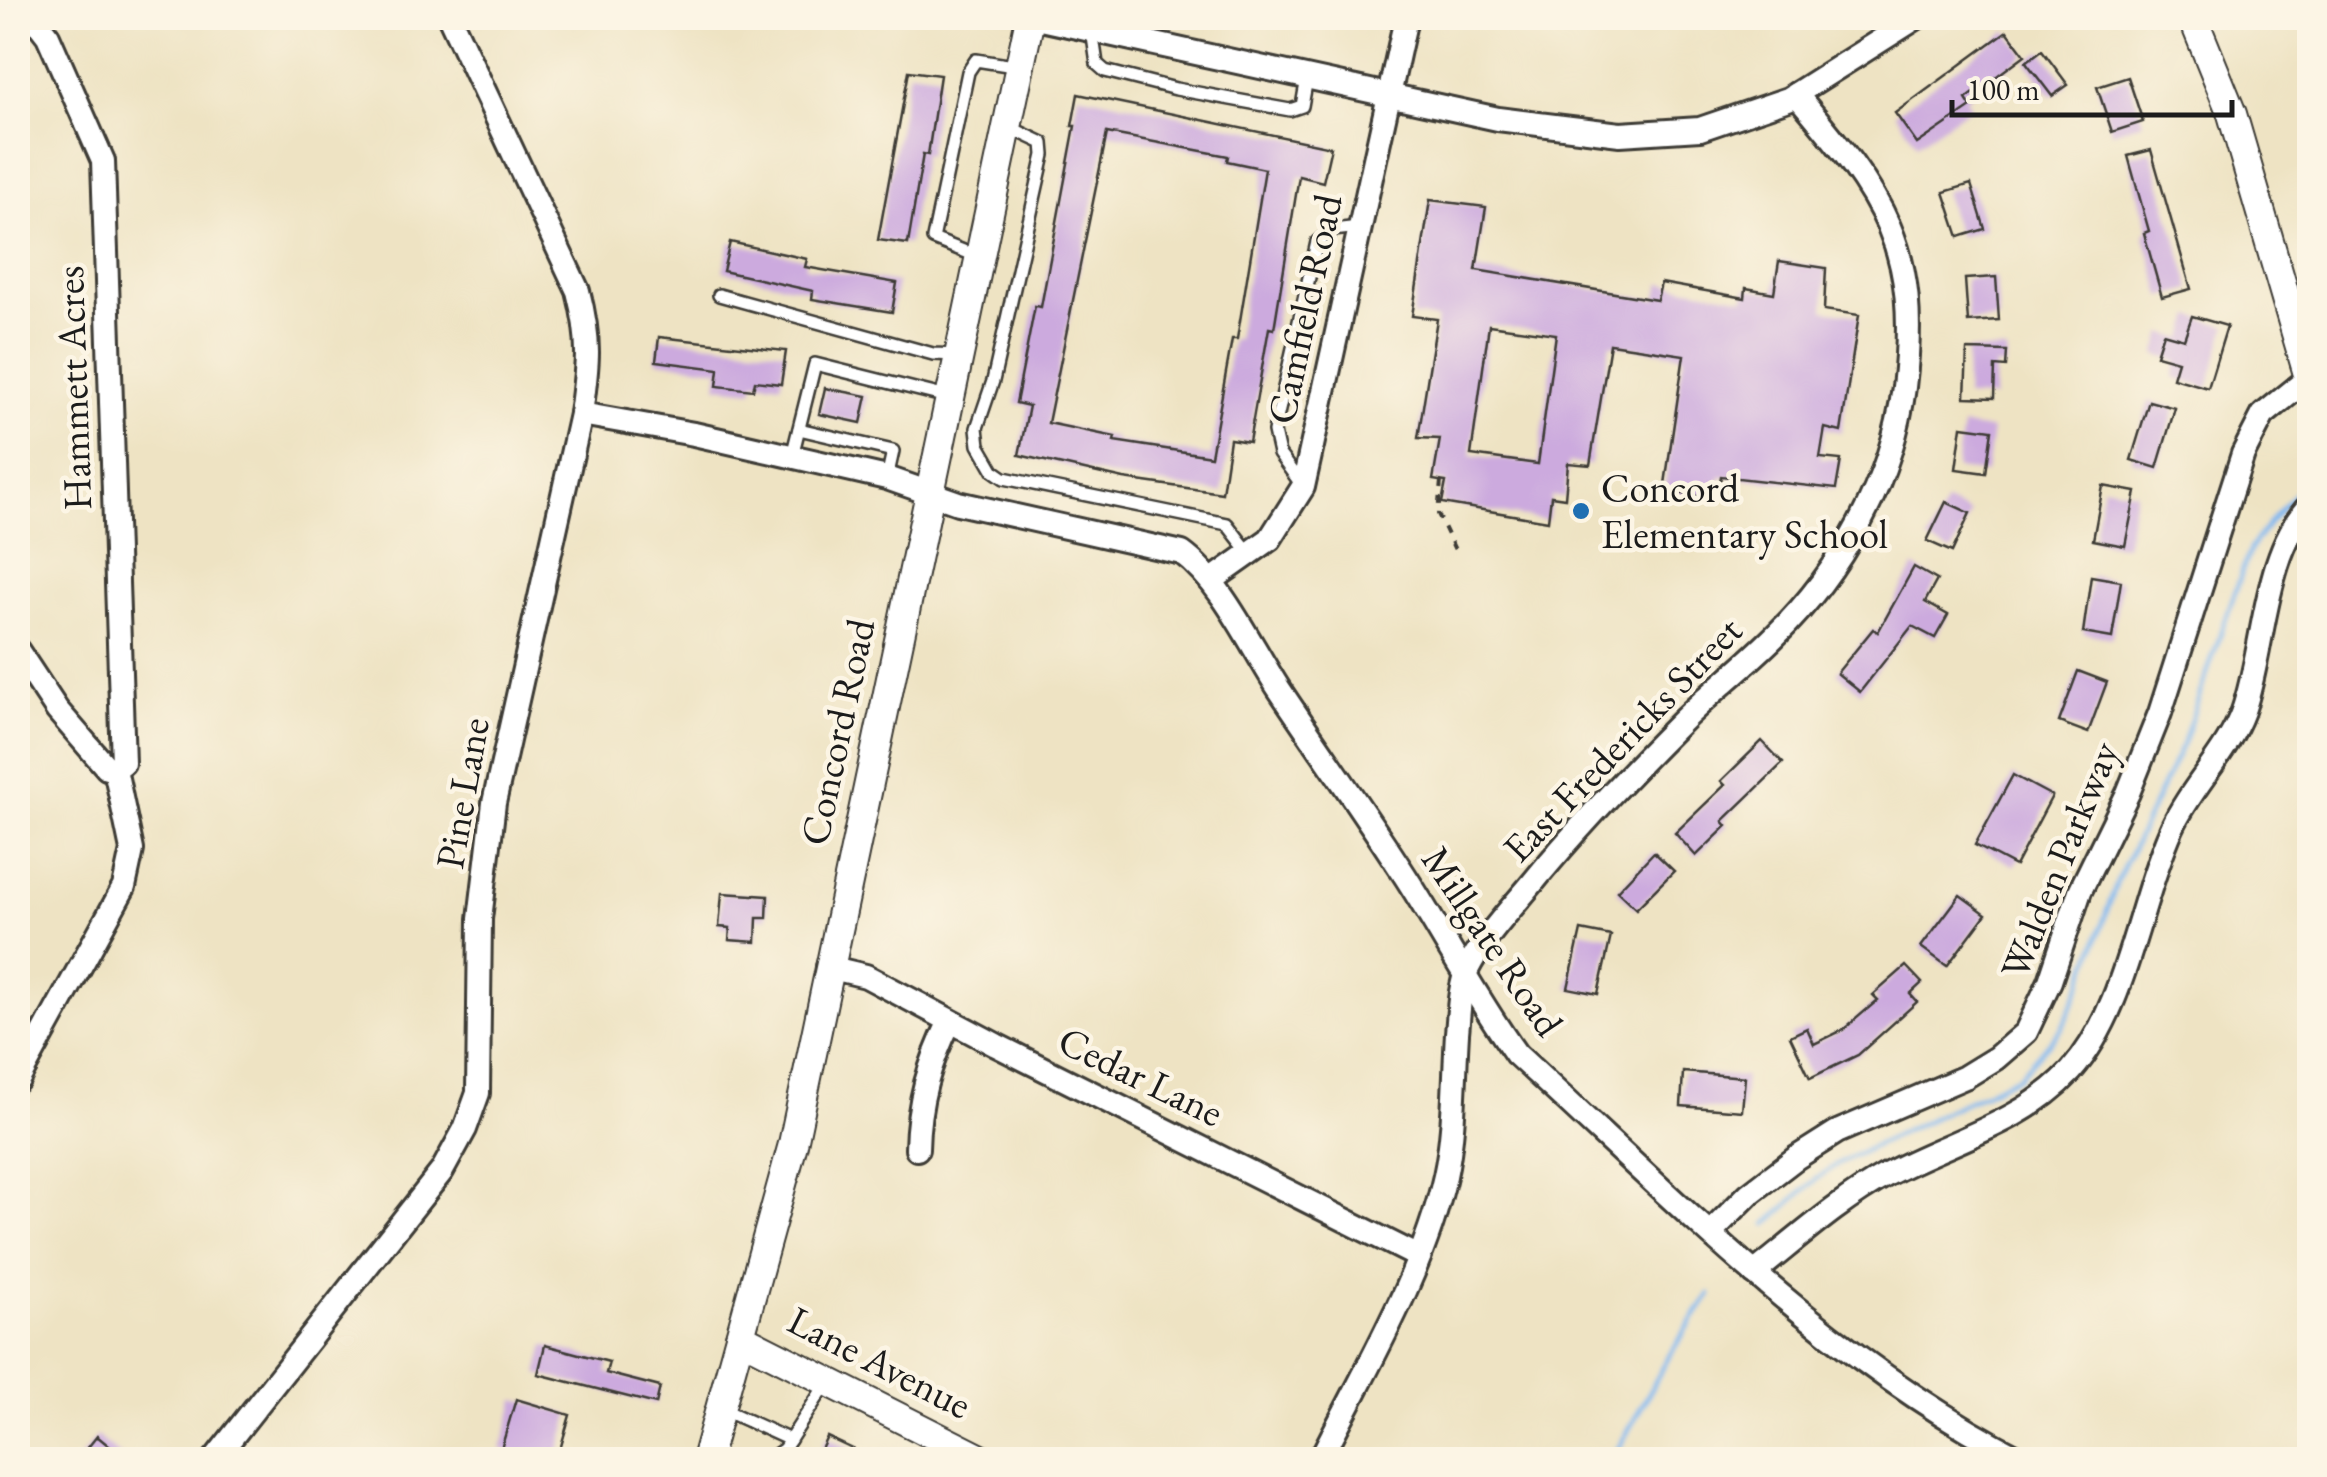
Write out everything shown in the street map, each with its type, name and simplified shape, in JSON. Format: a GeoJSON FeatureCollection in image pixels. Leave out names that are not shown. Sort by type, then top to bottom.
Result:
{"type":"FeatureCollection","features":[{"type":"Feature","properties":{"kind":"street","name":"Hammett Acres"},"geometry":{"type":"LineString","coordinates":[[18,1080],[124,888],[132,850],[115,770],[123,762],[104,160],[48,36],[34,18]]}},
{"type":"Feature","properties":{"kind":"street","name":"Pine Lane"},"geometry":{"type":"LineString","coordinates":[[214,1460],[442,1172],[478,1093],[480,919],[494,803],[581,414],[588,330],[578,291],[450,18]]}},
{"type":"Feature","properties":{"kind":"street"},"geometry":{"type":"LineString","coordinates":[[1033,18],[1498,118],[1620,134],[1700,129],[1796,94],[1916,18]]}},
{"type":"Feature","properties":{"kind":"street","name":"Concord Road"},"geometry":{"type":"LineString","coordinates":[[706,1460],[793,1144],[928,490],[1033,18]]}},
{"type":"Feature","properties":{"kind":"street","name":"Camfield Road"},"geometry":{"type":"LineString","coordinates":[[1212,580],[1270,539],[1303,487],[1406,18]]}},
{"type":"Feature","properties":{"kind":"street"},"geometry":{"type":"LineString","coordinates":[[2193,18],[2232,114],[2309,378]]}},
{"type":"Feature","properties":{"kind":"street","name":"East Fredericks Street"},"geometry":{"type":"LineString","coordinates":[[1320,1460],[1431,1232],[1446,1170],[1466,972],[1497,926],[1572,836],[1682,720],[1775,636],[1824,582],[1878,484],[1900,419],[1910,338],[1899,254],[1885,213],[1866,181],[1796,94]]}},
{"type":"Feature","properties":{"kind":"street","name":"Walden Parkway"},"geometry":{"type":"LineString","coordinates":[[1711,1232],[1749,1194],[1823,1140],[1966,1077],[2026,1032],[2050,981],[2080,891],[2128,793],[2160,713],[2243,454],[2264,415],[2309,378]]}},
{"type":"Feature","properties":{"kind":"street"},"geometry":{"type":"LineString","coordinates":[[581,414],[792,456],[928,490]]}},
{"type":"Feature","properties":{"kind":"street","name":"Millgate Road"},"geometry":{"type":"LineString","coordinates":[[928,490],[958,503],[1182,553],[1212,580],[1516,1054],[1754,1273],[1890,1382],[1965,1430],[2023,1460]]}},
{"type":"Feature","properties":{"kind":"street"},"geometry":{"type":"LineString","coordinates":[[1754,1273],[1848,1199],[1890,1173],[1968,1138],[2044,1095],[2071,1070],[2094,1039],[2120,980],[2150,881],[2174,824],[2242,714],[2270,588],[2296,518],[2310,505]]}},
{"type":"Feature","properties":{"kind":"street"},"geometry":{"type":"LineString","coordinates":[[18,651],[57,710],[107,768],[115,770]]}},
{"type":"Feature","properties":{"kind":"street","name":"Cedar Lane"},"geometry":{"type":"LineString","coordinates":[[828,967],[866,976],[1418,1257]]}},
{"type":"Feature","properties":{"kind":"street"},"geometry":{"type":"LineString","coordinates":[[917,1149],[922,1090],[950,1021]]}},
{"type":"Feature","properties":{"kind":"street","name":"Lane Avenue"},"geometry":{"type":"LineString","coordinates":[[740,1337],[984,1460]]}},
{"type":"Feature","properties":{"kind":"lane"},"geometry":{"type":"LineString","coordinates":[[1092,30],[1097,64],[1105,71],[1176,89],[1290,110],[1302,106],[1307,77]]}},
{"type":"Feature","properties":{"kind":"lane"},"geometry":{"type":"LineString","coordinates":[[979,256],[933,240],[968,72],[976,60],[1020,67]]}},
{"type":"Feature","properties":{"kind":"lane"},"geometry":{"type":"LineString","coordinates":[[1007,126],[1044,143],[1044,155],[994,381],[979,416],[979,444],[994,471],[1004,478],[1227,524],[1251,555]]}},
{"type":"Feature","properties":{"kind":"lane"},"geometry":{"type":"LineString","coordinates":[[1303,487],[1280,454],[1274,432],[1316,242],[1333,230],[1360,226]]}},
{"type":"Feature","properties":{"kind":"lane"},"geometry":{"type":"LineString","coordinates":[[719,295],[933,354],[958,355]]}},
{"type":"Feature","properties":{"kind":"lane"},"geometry":{"type":"LineString","coordinates":[[792,456],[816,364],[979,416]]}},
{"type":"Feature","properties":{"kind":"lane"},"geometry":{"type":"LineString","coordinates":[[800,429],[893,451],[887,478]]}},
{"type":"Feature","properties":{"kind":"lane"},"geometry":{"type":"LineString","coordinates":[[768,1460],[784,1449],[828,1381]]}},
{"type":"Feature","properties":{"kind":"lane"},"geometry":{"type":"LineString","coordinates":[[720,1408],[790,1440]]}},
{"type":"Feature","properties":{"kind":"path"},"geometry":{"type":"LineString","coordinates":[[1441,481],[1438,514],[1456,550]]}},
{"type":"Feature","properties":{"kind":"building"},"geometry":{"type":"Polygon","coordinates":[[[2007,31],[2025,55],[1966,99],[1971,107],[1917,144],[1895,113],[2007,31]]]}},
{"type":"Feature","properties":{"kind":"building"},"geometry":{"type":"Polygon","coordinates":[[[2042,50],[2068,85],[2052,96],[2026,62],[2042,50]]]}},
{"type":"Feature","properties":{"kind":"building"},"geometry":{"type":"Polygon","coordinates":[[[909,71],[940,75],[928,155],[923,154],[908,244],[878,240],[909,71]]]}},
{"type":"Feature","properties":{"kind":"building"},"geometry":{"type":"Polygon","coordinates":[[[2128,77],[2143,122],[2112,132],[2097,87],[2128,77]]]}},
{"type":"Feature","properties":{"kind":"building"},"geometry":{"type":"Polygon","coordinates":[[[1078,94],[1331,147],[1323,182],[1299,176],[1274,329],[1269,328],[1249,442],[1230,439],[1222,493],[1124,479],[1019,455],[1029,406],[1016,403],[1035,306],[1041,307],[1078,94]],[[1107,133],[1048,423],[1115,437],[1114,441],[1211,456],[1232,339],[1237,339],[1265,169],[1227,161],[1228,156],[1107,133]]]}},
{"type":"Feature","properties":{"kind":"building"},"geometry":{"type":"Polygon","coordinates":[[[2151,150],[2191,289],[2162,297],[2128,156],[2151,150]]]}},
{"type":"Feature","properties":{"kind":"building"},"geometry":{"type":"Polygon","coordinates":[[[1971,184],[1985,229],[1959,237],[1944,192],[1971,184]]]}},
{"type":"Feature","properties":{"kind":"building"},"geometry":{"type":"Polygon","coordinates":[[[1430,200],[1486,207],[1476,270],[1657,300],[1661,283],[1745,298],[1746,288],[1774,293],[1779,261],[1826,268],[1824,310],[1859,315],[1841,432],[1825,428],[1820,458],[1841,460],[1836,489],[1721,476],[1717,499],[1664,491],[1684,355],[1610,344],[1590,465],[1568,463],[1565,498],[1551,496],[1548,521],[1442,503],[1446,482],[1433,480],[1440,439],[1418,438],[1437,319],[1412,316],[1430,200]],[[1489,325],[1471,455],[1538,464],[1556,334],[1489,325]]]}},
{"type":"Feature","properties":{"kind":"building"},"geometry":{"type":"Polygon","coordinates":[[[730,242],[807,259],[805,267],[897,283],[892,312],[812,299],[813,291],[723,271],[730,242]]]}},
{"type":"Feature","properties":{"kind":"building"},"geometry":{"type":"Polygon","coordinates":[[[1996,277],[1999,320],[1968,322],[1965,279],[1996,277]]]}},
{"type":"Feature","properties":{"kind":"building"},"geometry":{"type":"Polygon","coordinates":[[[2192,316],[2227,326],[2208,388],[2173,378],[2178,361],[2156,355],[2163,333],[2184,339],[2192,316]]]}},
{"type":"Feature","properties":{"kind":"building"},"geometry":{"type":"Polygon","coordinates":[[[659,337],[786,351],[781,384],[755,381],[753,390],[717,386],[719,369],[656,361],[659,337]]]}},
{"type":"Feature","properties":{"kind":"building"},"geometry":{"type":"Polygon","coordinates":[[[1967,350],[2007,351],[2006,367],[1995,366],[1994,398],[1965,397],[1967,350]]]}},
{"type":"Feature","properties":{"kind":"building"},"geometry":{"type":"Polygon","coordinates":[[[825,388],[867,396],[861,423],[819,414],[825,388]]]}},
{"type":"Feature","properties":{"kind":"building"},"geometry":{"type":"Polygon","coordinates":[[[2149,401],[2175,408],[2157,468],[2131,460],[2149,401]]]}},
{"type":"Feature","properties":{"kind":"building"},"geometry":{"type":"Polygon","coordinates":[[[1962,426],[1992,430],[1986,473],[1956,469],[1962,426]]]}},
{"type":"Feature","properties":{"kind":"building"},"geometry":{"type":"Polygon","coordinates":[[[2103,486],[2136,492],[2125,546],[2093,540],[2103,486]]]}},
{"type":"Feature","properties":{"kind":"building"},"geometry":{"type":"Polygon","coordinates":[[[1946,502],[1970,513],[1952,552],[1927,541],[1946,502]]]}},
{"type":"Feature","properties":{"kind":"building"},"geometry":{"type":"Polygon","coordinates":[[[1914,567],[1937,580],[1925,602],[1948,615],[1935,638],[1912,626],[1860,692],[1837,673],[1873,629],[1878,632],[1914,567]]]}},
{"type":"Feature","properties":{"kind":"building"},"geometry":{"type":"Polygon","coordinates":[[[2091,576],[2121,581],[2112,638],[2083,633],[2091,576]]]}},
{"type":"Feature","properties":{"kind":"building"},"geometry":{"type":"Polygon","coordinates":[[[2078,671],[2107,682],[2088,733],[2059,722],[2078,671]]]}},
{"type":"Feature","properties":{"kind":"building"},"geometry":{"type":"Polygon","coordinates":[[[1762,741],[1783,763],[1723,821],[1727,826],[1696,856],[1675,833],[1725,785],[1721,781],[1762,741]]]}},
{"type":"Feature","properties":{"kind":"building"},"geometry":{"type":"Polygon","coordinates":[[[2013,775],[2052,796],[2015,866],[1975,845],[2013,775]]]}},
{"type":"Feature","properties":{"kind":"building"},"geometry":{"type":"Polygon","coordinates":[[[1654,852],[1674,871],[1636,909],[1617,891],[1654,852]]]}},
{"type":"Feature","properties":{"kind":"building"},"geometry":{"type":"Polygon","coordinates":[[[722,893],[768,896],[767,918],[757,918],[756,942],[729,940],[730,928],[719,927],[722,893]]]}},
{"type":"Feature","properties":{"kind":"building"},"geometry":{"type":"Polygon","coordinates":[[[1960,895],[1986,914],[1947,966],[1921,947],[1960,895]]]}},
{"type":"Feature","properties":{"kind":"building"},"geometry":{"type":"Polygon","coordinates":[[[1581,930],[1611,936],[1598,994],[1568,988],[1581,930]]]}},
{"type":"Feature","properties":{"kind":"building"},"geometry":{"type":"Polygon","coordinates":[[[1906,966],[1922,983],[1910,994],[1917,1002],[1858,1055],[1810,1078],[1790,1036],[1807,1028],[1814,1044],[1843,1030],[1878,1000],[1873,995],[1906,966]]]}},
{"type":"Feature","properties":{"kind":"building"},"geometry":{"type":"Polygon","coordinates":[[[1683,1072],[1745,1077],[1742,1111],[1681,1106],[1683,1072]]]}},
{"type":"Feature","properties":{"kind":"building"},"geometry":{"type":"Polygon","coordinates":[[[545,1345],[609,1362],[606,1373],[660,1387],[656,1404],[538,1374],[545,1345]]]}},
{"type":"Feature","properties":{"kind":"building"},"geometry":{"type":"Polygon","coordinates":[[[516,1399],[570,1415],[557,1460],[537,1460],[501,1449],[516,1399]]]}},
{"type":"Feature","properties":{"kind":"building"},"geometry":{"type":"Polygon","coordinates":[[[97,1436],[126,1460],[78,1460],[97,1436]]]}},
{"type":"Feature","properties":{"kind":"building"},"geometry":{"type":"Polygon","coordinates":[[[827,1437],[876,1460],[816,1460],[827,1437]]]}},
{"type":"Feature","properties":{"kind":"waterway"},"geometry":{"type":"LineString","coordinates":[[1767,1224],[1839,1163],[2019,1076],[2062,1028],[2118,879],[2183,743],[2250,549],[2302,486]]}},
{"type":"Feature","properties":{"kind":"waterway"},"geometry":{"type":"LineString","coordinates":[[1612,1460],[1672,1351],[1710,1294]]}},
{"type":"Feature","properties":{"kind":"place","name":"Concord Elementary School"},"geometry":{"type":"Point","coordinates":[1581,511]}}]}
